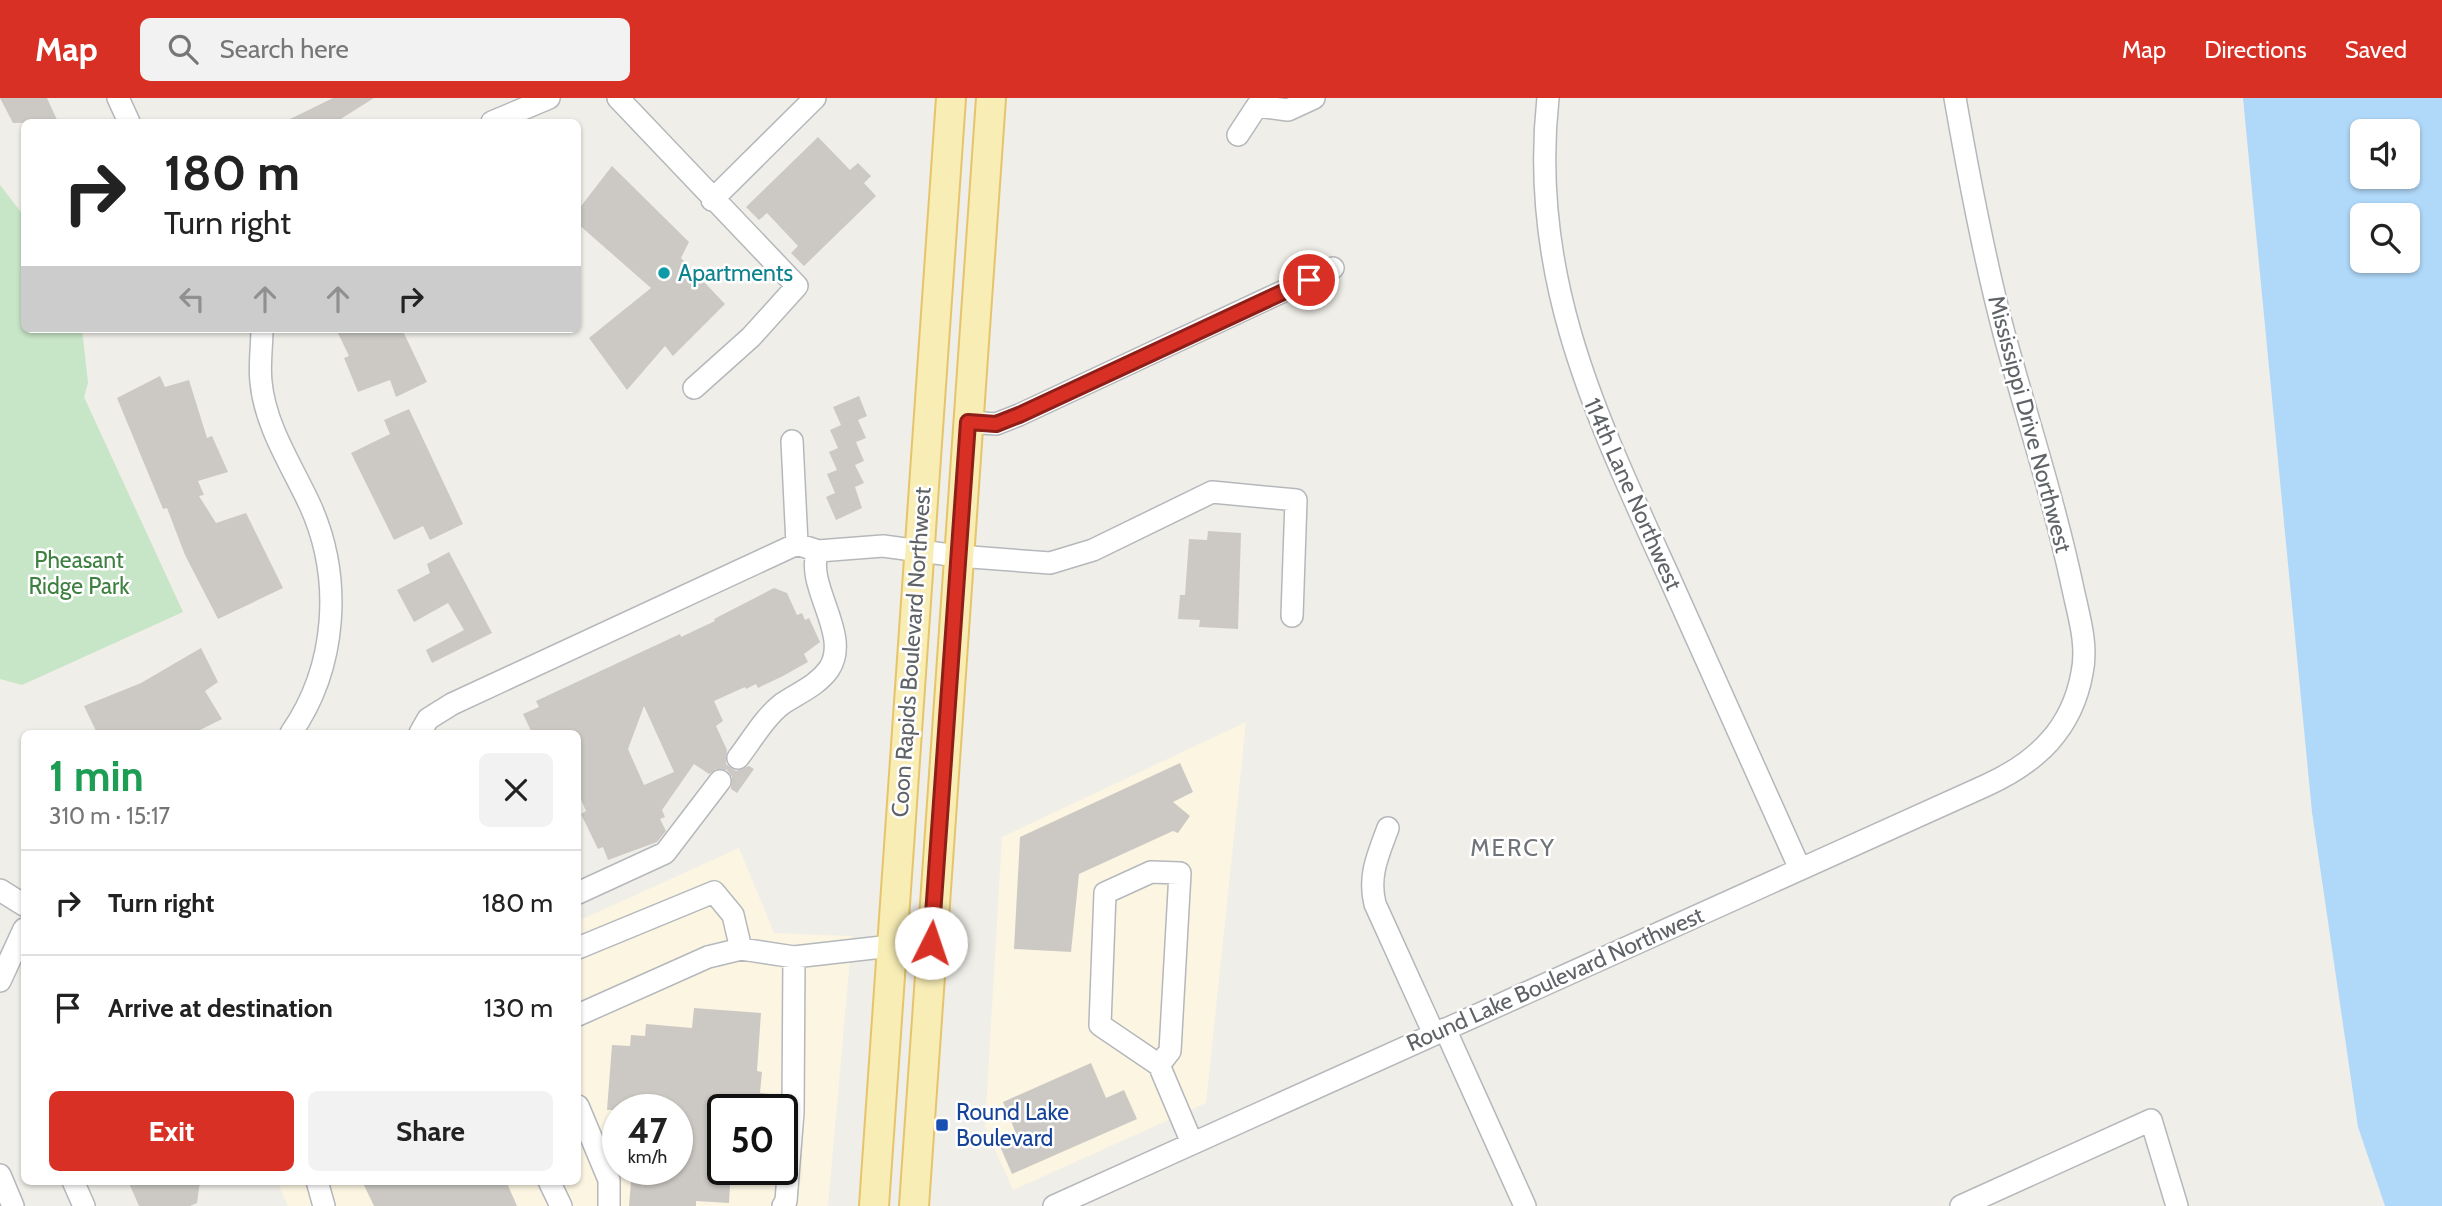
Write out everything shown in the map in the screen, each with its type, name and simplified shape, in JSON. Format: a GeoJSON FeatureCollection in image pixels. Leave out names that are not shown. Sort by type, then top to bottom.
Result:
{"type":"FeatureCollection","features":[{"type":"Feature","properties":{"kind":"main road","name":"Coon Rapids Boulevard Northwest"},"geometry":{"type":"LineString","coordinates":[[874,1206],[951,98]]}},
{"type":"Feature","properties":{"kind":"main road","name":"Coon Rapids Boulevard Northwest"},"geometry":{"type":"LineString","coordinates":[[914,1206],[991,98]]}},
{"type":"Feature","properties":{"kind":"street"},"geometry":{"type":"LineString","coordinates":[[118,98],[128,119]]}},
{"type":"Feature","properties":{"kind":"street"},"geometry":{"type":"LineString","coordinates":[[499,119],[549,98]]}},
{"type":"Feature","properties":{"kind":"street"},"geometry":{"type":"LineString","coordinates":[[618,98],[712,200],[797,286],[751,337],[694,388]]}},
{"type":"Feature","properties":{"kind":"street"},"geometry":{"type":"LineString","coordinates":[[712,200],[815,98]]}},
{"type":"Feature","properties":{"kind":"street"},"geometry":{"type":"LineString","coordinates":[[1238,135],[1254,102],[1287,110],[1314,98]]}},
{"type":"Feature","properties":{"kind":"street","name":"114th Lane Northwest"},"geometry":{"type":"LineString","coordinates":[[1548,98],[1545,130],[1548,225],[1563,310],[1584,381],[1621,470],[1800,869]]}},
{"type":"Feature","properties":{"kind":"street","name":"Mississippi Drive Northwest"},"geometry":{"type":"LineString","coordinates":[[1955,98],[1994,292],[2053,506],[2084,642],[2083,671],[2077,696],[2065,724],[2050,743]]}},
{"type":"Feature","properties":{"kind":"street"},"geometry":{"type":"LineString","coordinates":[[968,422],[996,424],[1019,415],[1333,268]]}},
{"type":"Feature","properties":{"kind":"street"},"geometry":{"type":"LineString","coordinates":[[262,333],[261,384],[281,449],[310,505],[324,543],[331,586],[329,630],[321,674],[293,730]]}},
{"type":"Feature","properties":{"kind":"street"},"geometry":{"type":"LineString","coordinates":[[792,441],[797,544]]}},
{"type":"Feature","properties":{"kind":"street"},"geometry":{"type":"LineString","coordinates":[[422,730],[428,719],[452,704],[797,544],[818,551],[883,546],[1032,564],[1070,558],[1212,492],[1296,500],[1292,615]]}},
{"type":"Feature","properties":{"kind":"street"},"geometry":{"type":"LineString","coordinates":[[738,758],[770,716],[783,704],[802,694],[830,668],[835,635],[813,565],[818,551]]}},
{"type":"Feature","properties":{"kind":"street","name":"Round Lake Boulevard Northwest"},"geometry":{"type":"LineString","coordinates":[[1054,1206],[2011,774],[2050,743]]}},
{"type":"Feature","properties":{"kind":"street"},"geometry":{"type":"LineString","coordinates":[[581,892],[665,853],[720,781]]}},
{"type":"Feature","properties":{"kind":"street"},"geometry":{"type":"LineString","coordinates":[[1388,828],[1373,871],[1371,888],[1375,904],[1525,1206]]}},
{"type":"Feature","properties":{"kind":"street"},"geometry":{"type":"LineString","coordinates":[[1159,1065],[1170,1051],[1180,873],[1151,872],[1105,893],[1100,1025],[1159,1065],[1192,1143]]}},
{"type":"Feature","properties":{"kind":"street"},"geometry":{"type":"LineString","coordinates":[[0,890],[21,903]]}},
{"type":"Feature","properties":{"kind":"street"},"geometry":{"type":"LineString","coordinates":[[581,947],[662,911],[714,892],[733,915],[741,949]]}},
{"type":"Feature","properties":{"kind":"street"},"geometry":{"type":"LineString","coordinates":[[0,981],[21,936]]}},
{"type":"Feature","properties":{"kind":"street"},"geometry":{"type":"LineString","coordinates":[[581,1014],[708,957],[741,949],[794,957],[891,946]]}},
{"type":"Feature","properties":{"kind":"street"},"geometry":{"type":"LineString","coordinates":[[783,1206],[786,1201],[793,1112],[794,957]]}},
{"type":"Feature","properties":{"kind":"street"},"geometry":{"type":"LineString","coordinates":[[581,1113],[609,1180],[609,1206]]}},
{"type":"Feature","properties":{"kind":"street"},"geometry":{"type":"LineString","coordinates":[[1961,1206],[2151,1120],[2177,1206]]}},
{"type":"Feature","properties":{"kind":"street"},"geometry":{"type":"LineString","coordinates":[[0,1175],[13,1206]]}},
{"type":"Feature","properties":{"kind":"street"},"geometry":{"type":"LineString","coordinates":[[75,1185],[84,1206]]}},
{"type":"Feature","properties":{"kind":"street"},"geometry":{"type":"LineString","coordinates":[[318,1185],[324,1206]]}},
{"type":"Feature","properties":{"kind":"street"},"geometry":{"type":"LineString","coordinates":[[551,1185],[561,1206]]}},
{"type":"Feature","properties":{"kind":"shaded area"},"geometry":{"type":"Polygon","coordinates":[[[1246,722],[1206,1103],[1013,1190],[985,1127],[1002,837],[1246,722]]]}},
{"type":"Feature","properties":{"kind":"shaded area"},"geometry":{"type":"Polygon","coordinates":[[[739,848],[774,933],[852,936],[828,1206],[288,1206],[279,1185],[581,1185],[581,920],[739,848]]]}},
{"type":"Feature","properties":{"kind":"green space","name":"Pheasant Ridge Park"},"geometry":{"type":"Polygon","coordinates":[[[0,185],[21,212],[21,333],[82,333],[88,383],[84,397],[183,612],[22,685],[0,679],[0,185]]]}},
{"type":"Feature","properties":{"kind":"water"},"geometry":{"type":"Polygon","coordinates":[[[2243,98],[2442,98],[2442,1206],[2385,1206],[2358,1127],[2312,812],[2243,98]]]}},
{"type":"Feature","properties":{"kind":"building"},"geometry":{"type":"Polygon","coordinates":[[[0,98],[47,98],[57,119],[21,119],[21,123],[13,123],[0,98]]]}},
{"type":"Feature","properties":{"kind":"building"},"geometry":{"type":"Polygon","coordinates":[[[333,98],[374,98],[341,119],[290,119],[333,98]]]}},
{"type":"Feature","properties":{"kind":"building"},"geometry":{"type":"Polygon","coordinates":[[[818,137],[850,170],[858,163],[871,176],[864,183],[876,196],[804,266],[791,253],[798,246],[767,213],[759,220],[746,207],[818,137]]]}},
{"type":"Feature","properties":{"kind":"building","name":"Apartments"},"geometry":{"type":"Polygon","coordinates":[[[612,166],[689,242],[681,258],[725,304],[673,356],[665,346],[627,390],[589,338],[651,288],[581,227],[581,206],[612,166]]]}},
{"type":"Feature","properties":{"kind":"building"},"geometry":{"type":"Polygon","coordinates":[[[338,333],[404,333],[427,382],[396,397],[390,380],[358,392],[344,358],[349,356],[338,333]]]}},
{"type":"Feature","properties":{"kind":"building"},"geometry":{"type":"Polygon","coordinates":[[[160,376],[165,387],[189,380],[207,438],[212,436],[228,472],[198,481],[204,495],[199,496],[216,523],[246,513],[283,588],[218,619],[185,555],[167,508],[163,509],[117,398],[160,376]]]}},
{"type":"Feature","properties":{"kind":"building"},"geometry":{"type":"Polygon","coordinates":[[[859,396],[867,416],[858,420],[866,438],[856,442],[864,461],[855,465],[864,483],[855,487],[862,508],[836,520],[826,497],[835,493],[827,474],[837,470],[829,452],[838,448],[830,430],[841,425],[833,407],[859,396]]]}},
{"type":"Feature","properties":{"kind":"building"},"geometry":{"type":"Polygon","coordinates":[[[409,409],[463,524],[430,540],[423,526],[394,540],[351,453],[390,434],[384,420],[409,409]]]}},
{"type":"Feature","properties":{"kind":"building"},"geometry":{"type":"Polygon","coordinates":[[[1208,531],[1241,533],[1238,629],[1199,627],[1200,620],[1178,619],[1180,595],[1185,595],[1189,539],[1207,540],[1208,531]]]}},
{"type":"Feature","properties":{"kind":"building"},"geometry":{"type":"Polygon","coordinates":[[[449,552],[492,633],[432,663],[426,650],[464,630],[448,603],[414,622],[397,590],[430,573],[427,564],[449,552]]]}},
{"type":"Feature","properties":{"kind":"building"},"geometry":{"type":"Polygon","coordinates":[[[774,588],[787,593],[797,615],[802,613],[805,620],[809,618],[820,642],[804,654],[808,662],[783,676],[758,688],[756,684],[746,689],[745,687],[714,701],[723,721],[716,726],[727,750],[726,764],[736,771],[749,766],[754,769],[737,793],[731,789],[732,777],[727,770],[716,769],[709,774],[694,764],[662,810],[665,817],[660,819],[666,831],[657,842],[608,860],[603,847],[598,849],[581,814],[586,811],[581,800],[581,730],[531,730],[523,714],[539,707],[536,701],[680,634],[681,637],[715,621],[714,619],[774,588]],[[644,706],[628,749],[644,785],[674,772],[644,706]]]}},
{"type":"Feature","properties":{"kind":"building"},"geometry":{"type":"Polygon","coordinates":[[[201,648],[218,682],[205,691],[222,719],[200,730],[96,730],[84,706],[141,683],[201,648]]]}},
{"type":"Feature","properties":{"kind":"building"},"geometry":{"type":"Polygon","coordinates":[[[1180,763],[1193,792],[1173,802],[1190,816],[1178,833],[1173,831],[1079,874],[1071,952],[1014,949],[1020,837],[1180,763]]]}},
{"type":"Feature","properties":{"kind":"building"},"geometry":{"type":"Polygon","coordinates":[[[694,1008],[761,1013],[757,1071],[762,1072],[760,1093],[771,1094],[707,1094],[707,1185],[730,1185],[729,1203],[696,1201],[696,1206],[629,1206],[631,1185],[693,1185],[693,1094],[608,1094],[612,1045],[630,1046],[631,1035],[645,1036],[646,1024],[692,1028],[694,1008]]]}},
{"type":"Feature","properties":{"kind":"building"},"geometry":{"type":"Polygon","coordinates":[[[1091,1063],[1106,1098],[1124,1090],[1137,1119],[1012,1174],[999,1144],[1017,1136],[1003,1102],[1091,1063]]]}},
{"type":"Feature","properties":{"kind":"building"},"geometry":{"type":"Polygon","coordinates":[[[130,1185],[199,1185],[197,1203],[190,1206],[139,1206],[130,1185]]]}},
{"type":"Feature","properties":{"kind":"building"},"geometry":{"type":"Polygon","coordinates":[[[364,1185],[508,1185],[517,1206],[374,1206],[364,1185]]]}},
{"type":"Feature","properties":{"kind":"place","name":"Apartments"},"geometry":{"type":"Point","coordinates":[664,273]}},
{"type":"Feature","properties":{"kind":"place","name":"Round Lake Boulevard"},"geometry":{"type":"Point","coordinates":[942,1125]}},
{"type":"Feature","properties":{"kind":"district","name":"MERCY"},"geometry":{"type":"Point","coordinates":[1513,848]}},
{"type":"Feature","properties":{"kind":"route"},"geometry":{"type":"LineString","coordinates":[[931,943],[968,422],[996,424],[1019,415],[1309,280]]}}]}
